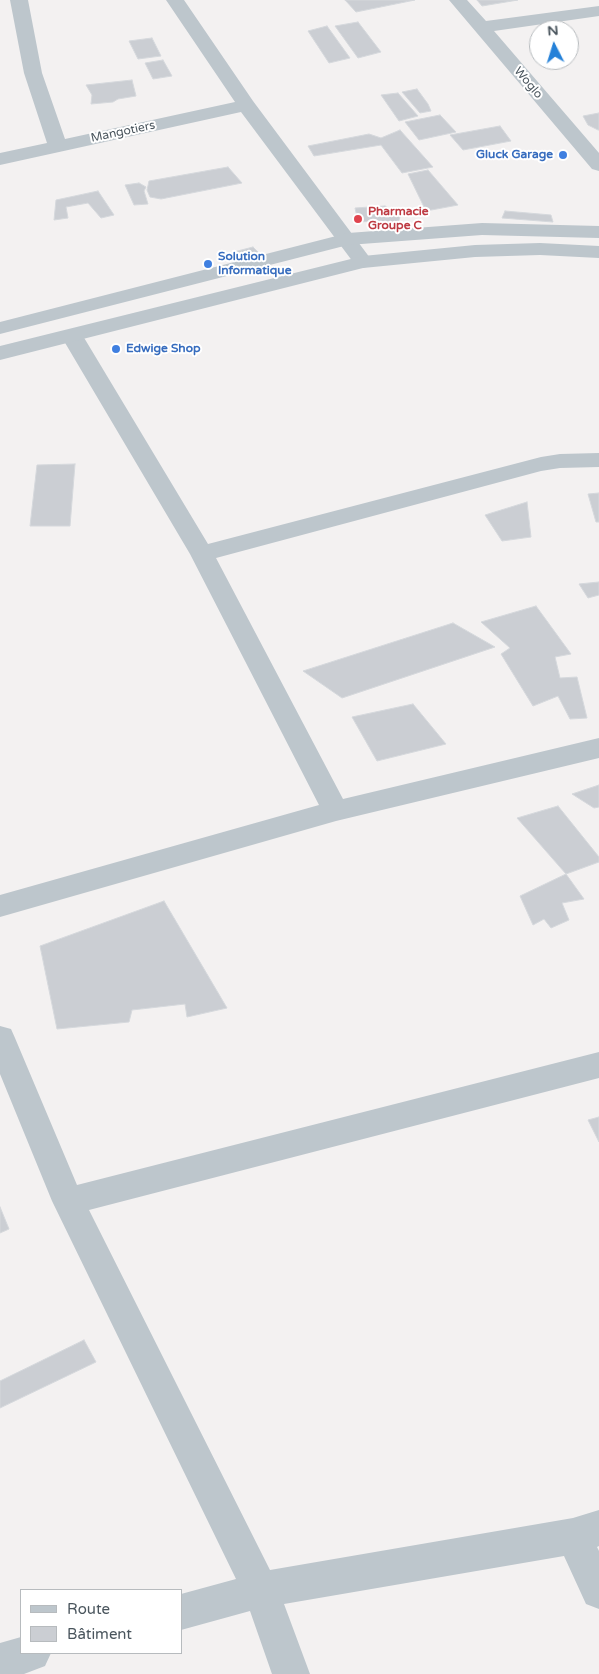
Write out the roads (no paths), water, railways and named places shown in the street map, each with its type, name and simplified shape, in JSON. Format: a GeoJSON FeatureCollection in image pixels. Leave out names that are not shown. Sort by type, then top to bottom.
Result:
{"type":"FeatureCollection","features":[{"type":"Feature","properties":{"kind":"street"},"geometry":{"type":"LineString","coordinates":[[19,0],[33,73],[58,147]]}},
{"type":"Feature","properties":{"kind":"street"},"geometry":{"type":"LineString","coordinates":[[175,0],[246,105],[348,239],[363,262]]}},
{"type":"Feature","properties":{"kind":"street","name":"Woglo"},"geometry":{"type":"LineString","coordinates":[[458,0],[599,165]]}},
{"type":"Feature","properties":{"kind":"street"},"geometry":{"type":"LineString","coordinates":[[481,27],[599,11]]}},
{"type":"Feature","properties":{"kind":"street","name":"Mangotiers"},"geometry":{"type":"LineString","coordinates":[[0,160],[246,105]]}},
{"type":"Feature","properties":{"kind":"street"},"geometry":{"type":"LineString","coordinates":[[580,143],[599,141]]}},
{"type":"Feature","properties":{"kind":"street"},"geometry":{"type":"LineString","coordinates":[[0,328],[348,239],[482,229],[599,232]]}},
{"type":"Feature","properties":{"kind":"street"},"geometry":{"type":"LineString","coordinates":[[0,353],[363,262],[475,250],[540,249],[599,252]]}},
{"type":"Feature","properties":{"kind":"street"},"geometry":{"type":"LineString","coordinates":[[72,336],[202,554],[336,811]]}},
{"type":"Feature","properties":{"kind":"street"},"geometry":{"type":"LineString","coordinates":[[202,554],[541,464],[560,461],[599,460]]}},
{"type":"Feature","properties":{"kind":"street"},"geometry":{"type":"LineString","coordinates":[[0,906],[336,811],[599,748]]}},
{"type":"Feature","properties":{"kind":"street"},"geometry":{"type":"LineString","coordinates":[[0,1038],[68,1201],[261,1590],[291,1674]]}},
{"type":"Feature","properties":{"kind":"street"},"geometry":{"type":"LineString","coordinates":[[68,1201],[599,1065]]}},
{"type":"Feature","properties":{"kind":"street"},"geometry":{"type":"LineString","coordinates":[[182,1612],[261,1590],[586,1532],[599,1592]]}},
{"type":"Feature","properties":{"kind":"street"},"geometry":{"type":"LineString","coordinates":[[0,1662],[28,1654]]}},
{"type":"Feature","properties":{"kind":"place","name":"Gluck Garage"},"geometry":{"type":"Point","coordinates":[563,155]}},
{"type":"Feature","properties":{"kind":"place","name":"Pharmacie Groupe C"},"geometry":{"type":"Point","coordinates":[358,219]}},
{"type":"Feature","properties":{"kind":"place","name":"Solution Informatique"},"geometry":{"type":"Point","coordinates":[208,264]}},
{"type":"Feature","properties":{"kind":"place","name":"Edwige Shop"},"geometry":{"type":"Point","coordinates":[116,349]}}]}
